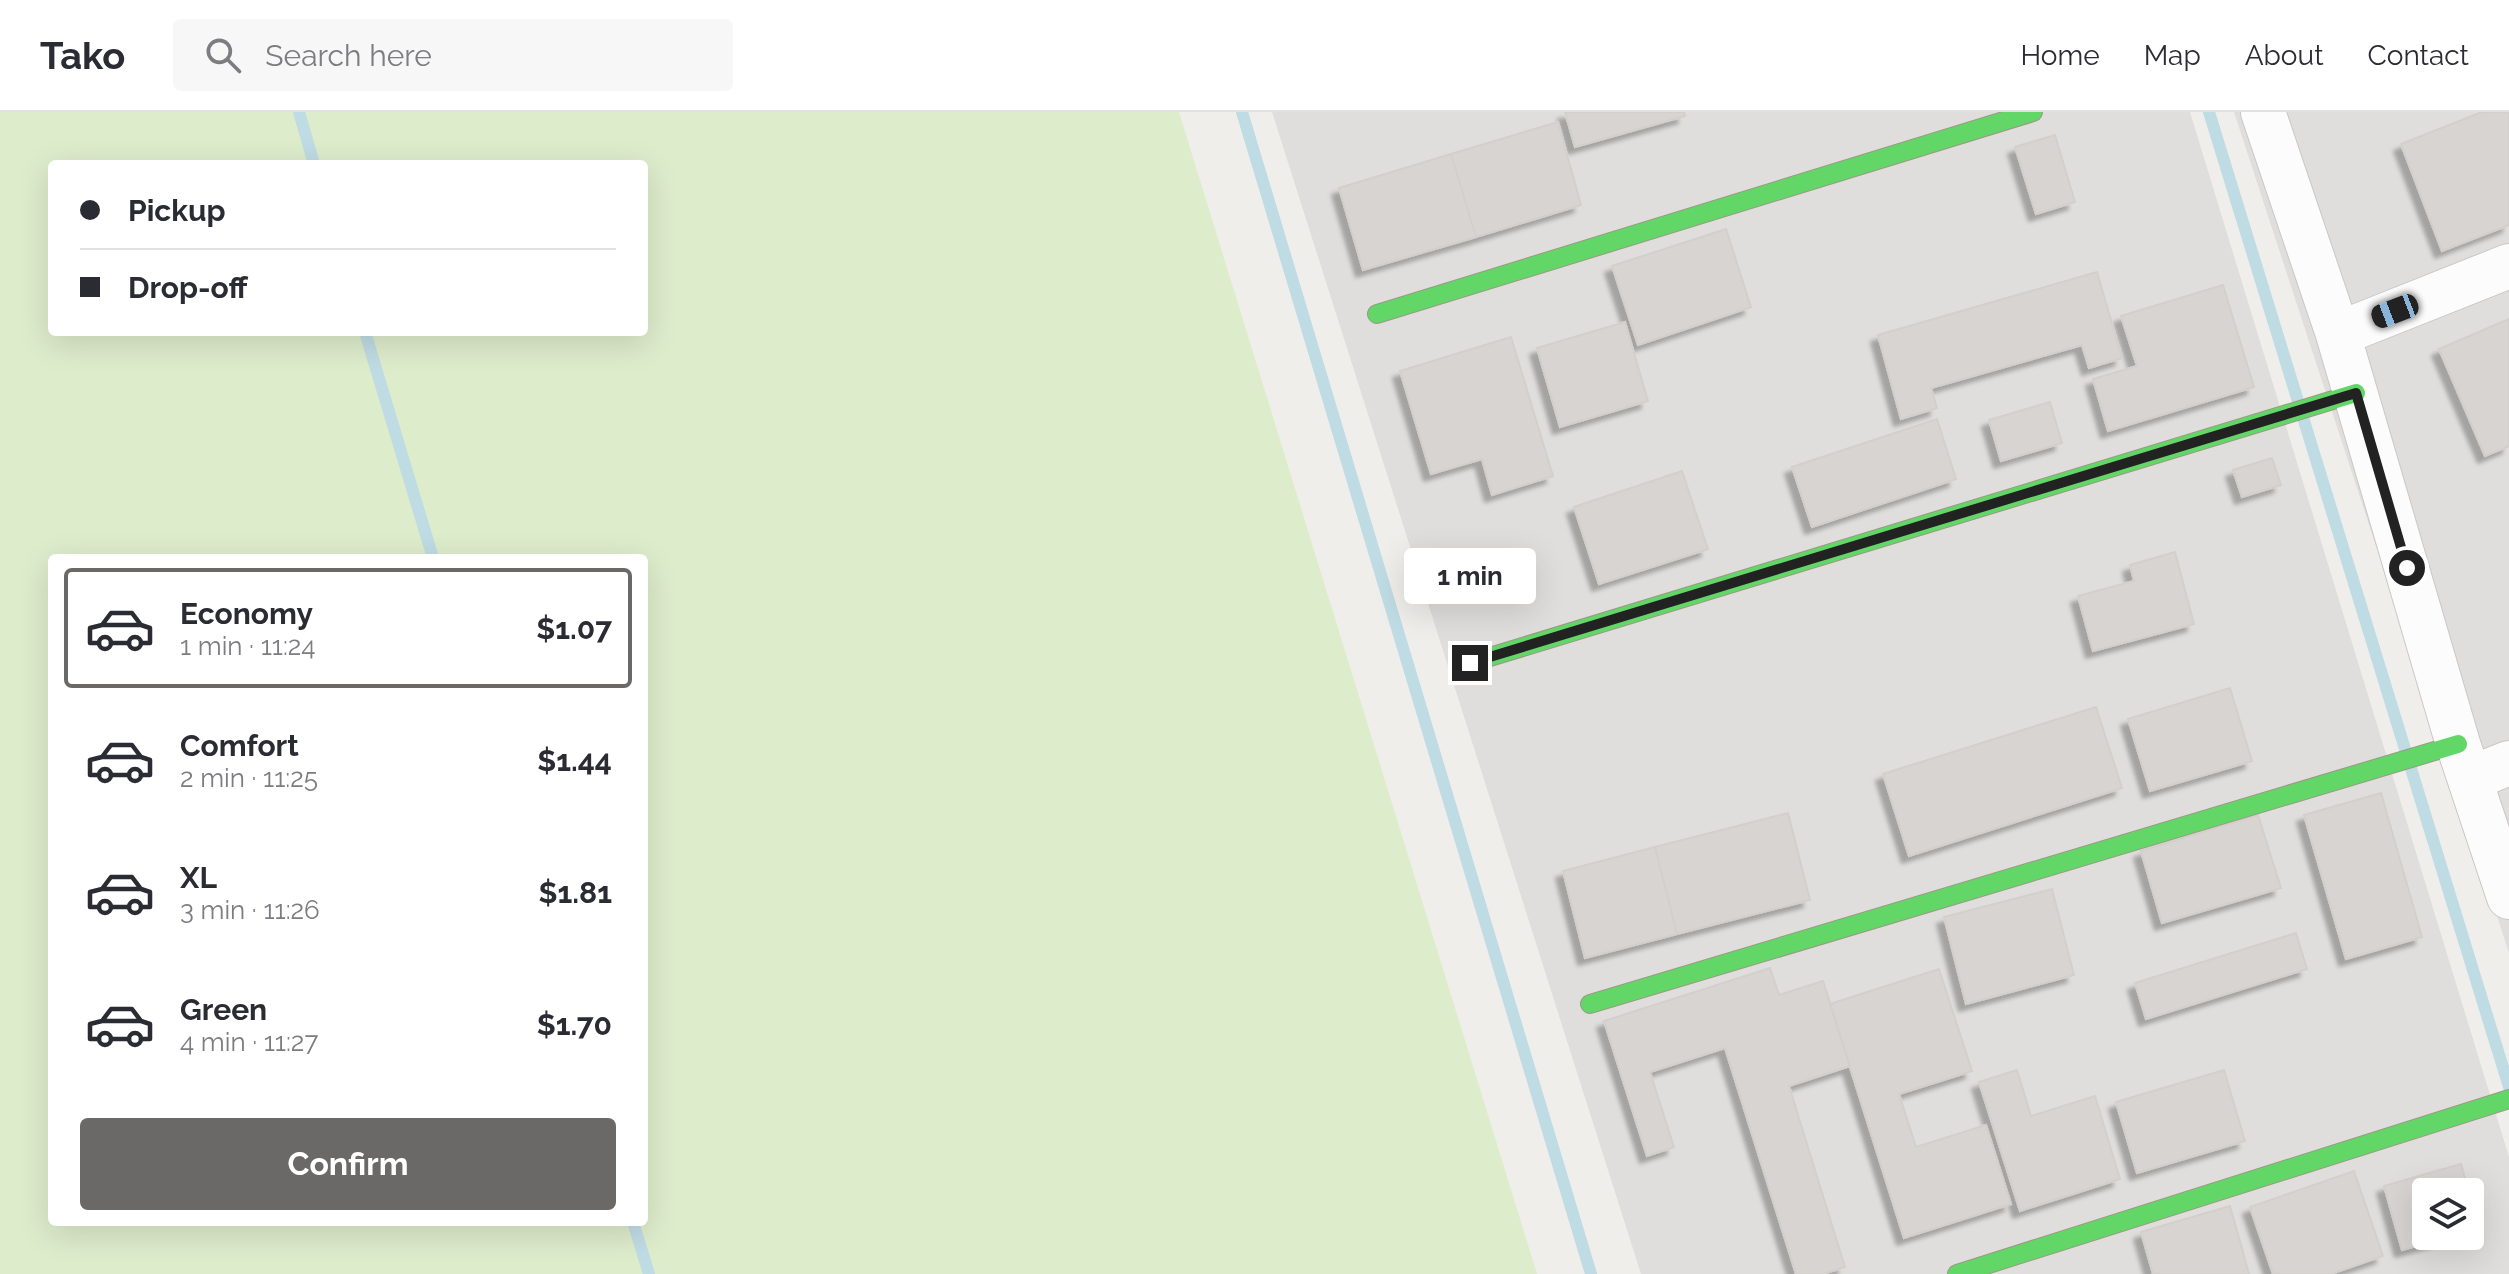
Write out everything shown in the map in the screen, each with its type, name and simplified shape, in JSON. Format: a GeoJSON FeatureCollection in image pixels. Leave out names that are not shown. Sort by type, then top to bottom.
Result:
{"type":"FeatureCollection","features":[{"type":"Feature","properties":{"kind":"street"},"geometry":{"type":"LineString","coordinates":[[1377,314],[2033,112]]}},
{"type":"Feature","properties":{"kind":"street"},"geometry":{"type":"LineString","coordinates":[[2263,112],[2479,762],[2509,897]]}},
{"type":"Feature","properties":{"kind":"street"},"geometry":{"type":"LineString","coordinates":[[2338,334],[2509,266]]}},
{"type":"Feature","properties":{"kind":"street"},"geometry":{"type":"LineString","coordinates":[[1470,663],[2356,393]]}},
{"type":"Feature","properties":{"kind":"street"},"geometry":{"type":"LineString","coordinates":[[1590,1004],[2479,762]]}},
{"type":"Feature","properties":{"kind":"street"},"geometry":{"type":"LineString","coordinates":[[1957,1274],[2509,1099]]}},
{"type":"Feature","properties":{"kind":"shaded area"},"geometry":{"type":"Polygon","coordinates":[[[1272,112],[2190,112],[2509,1157],[2509,1274],[1641,1274],[1272,112]]]}},
{"type":"Feature","properties":{"kind":"shaded area"},"geometry":{"type":"Polygon","coordinates":[[[2234,112],[2509,112],[2509,953],[2234,112]]]}},
{"type":"Feature","properties":{"kind":"green space"},"geometry":{"type":"Polygon","coordinates":[[[0,112],[1179,112],[1537,1274],[0,1274],[0,112]]]}},
{"type":"Feature","properties":{"kind":"building"},"geometry":{"type":"Polygon","coordinates":[[[1565,112],[1684,112],[1685,116],[1575,147],[1565,112]]]}},
{"type":"Feature","properties":{"kind":"building"},"geometry":{"type":"Polygon","coordinates":[[[2482,112],[2509,112],[2509,225],[2442,251],[2401,144],[2482,112]]]}},
{"type":"Feature","properties":{"kind":"building"},"geometry":{"type":"Polygon","coordinates":[[[1558,122],[1581,205],[1476,237],[1451,154],[1558,122]]]}},
{"type":"Feature","properties":{"kind":"building"},"geometry":{"type":"Polygon","coordinates":[[[2055,135],[2075,202],[2036,214],[2015,147],[2055,135]]]}},
{"type":"Feature","properties":{"kind":"building"},"geometry":{"type":"Polygon","coordinates":[[[1451,154],[1476,237],[1363,270],[1339,188],[1451,154]]]}},
{"type":"Feature","properties":{"kind":"building"},"geometry":{"type":"Polygon","coordinates":[[[1726,229],[1751,307],[1638,345],[1612,266],[1726,229]]]}},
{"type":"Feature","properties":{"kind":"building"},"geometry":{"type":"Polygon","coordinates":[[[2097,272],[2122,358],[2089,368],[2082,345],[1931,388],[1937,408],[1901,419],[1878,335],[2097,272]]]}},
{"type":"Feature","properties":{"kind":"building"},"geometry":{"type":"Polygon","coordinates":[[[2223,285],[2254,387],[2108,431],[2093,379],[2137,366],[2121,316],[2223,285]]]}},
{"type":"Feature","properties":{"kind":"building"},"geometry":{"type":"Polygon","coordinates":[[[2509,319],[2509,446],[2485,456],[2439,349],[2509,319]]]}},
{"type":"Feature","properties":{"kind":"building"},"geometry":{"type":"Polygon","coordinates":[[[1625,322],[1648,401],[1560,427],[1537,348],[1625,322]]]}},
{"type":"Feature","properties":{"kind":"building"},"geometry":{"type":"Polygon","coordinates":[[[1511,337],[1553,476],[1492,495],[1482,459],[1431,474],[1400,371],[1511,337]]]}},
{"type":"Feature","properties":{"kind":"building"},"geometry":{"type":"Polygon","coordinates":[[[2050,402],[2062,443],[2001,461],[1989,420],[2050,402]]]}},
{"type":"Feature","properties":{"kind":"building"},"geometry":{"type":"Polygon","coordinates":[[[1937,419],[1956,479],[1812,527],[1792,467],[1937,419]]]}},
{"type":"Feature","properties":{"kind":"building"},"geometry":{"type":"Polygon","coordinates":[[[2272,458],[2281,485],[2242,497],[2233,470],[2272,458]]]}},
{"type":"Feature","properties":{"kind":"building"},"geometry":{"type":"Polygon","coordinates":[[[1682,471],[1708,549],[1599,584],[1574,507],[1682,471]]]}},
{"type":"Feature","properties":{"kind":"building"},"geometry":{"type":"Polygon","coordinates":[[[2175,552],[2194,624],[2093,651],[2078,596],[2134,581],[2130,565],[2175,552]]]}},
{"type":"Feature","properties":{"kind":"building"},"geometry":{"type":"Polygon","coordinates":[[[2230,688],[2252,761],[2150,791],[2128,719],[2230,688]]]}},
{"type":"Feature","properties":{"kind":"building"},"geometry":{"type":"Polygon","coordinates":[[[2096,707],[2122,788],[1909,856],[1883,774],[2096,707]]]}},
{"type":"Feature","properties":{"kind":"building"},"geometry":{"type":"Polygon","coordinates":[[[2381,793],[2422,937],[2346,959],[2304,815],[2381,793]]]}},
{"type":"Feature","properties":{"kind":"building"},"geometry":{"type":"Polygon","coordinates":[[[1788,813],[1810,900],[1677,934],[1655,847],[1788,813]]]}},
{"type":"Feature","properties":{"kind":"building"},"geometry":{"type":"Polygon","coordinates":[[[2258,815],[2281,888],[2162,923],[2141,851],[2258,815]]]}},
{"type":"Feature","properties":{"kind":"building"},"geometry":{"type":"Polygon","coordinates":[[[1655,847],[1677,934],[1585,958],[1563,871],[1655,847]]]}},
{"type":"Feature","properties":{"kind":"building"},"geometry":{"type":"Polygon","coordinates":[[[2052,889],[2074,975],[1966,1004],[1944,917],[2052,889]]]}},
{"type":"Feature","properties":{"kind":"building"},"geometry":{"type":"Polygon","coordinates":[[[2296,933],[2307,969],[2146,1019],[2135,983],[2296,933]]]}},
{"type":"Feature","properties":{"kind":"building"},"geometry":{"type":"Polygon","coordinates":[[[1770,968],[1779,995],[1823,981],[1850,1066],[1789,1086],[1845,1267],[1823,1274],[1796,1274],[1725,1048],[1650,1072],[1674,1147],[1647,1156],[1604,1021],[1770,968]]]}},
{"type":"Feature","properties":{"kind":"building"},"geometry":{"type":"Polygon","coordinates":[[[1939,969],[1972,1071],[1899,1094],[1916,1147],[1986,1125],[2011,1204],[1904,1238],[1830,1004],[1939,969]]]}},
{"type":"Feature","properties":{"kind":"building"},"geometry":{"type":"Polygon","coordinates":[[[2017,1070],[2031,1116],[2095,1096],[2120,1179],[2020,1211],[1979,1082],[2017,1070]]]}},
{"type":"Feature","properties":{"kind":"building"},"geometry":{"type":"Polygon","coordinates":[[[2224,1070],[2245,1141],[2137,1173],[2116,1102],[2224,1070]]]}},
{"type":"Feature","properties":{"kind":"building"},"geometry":{"type":"Polygon","coordinates":[[[2461,1164],[2465,1178],[2412,1178],[2461,1164]]]}},
{"type":"Feature","properties":{"kind":"building"},"geometry":{"type":"Polygon","coordinates":[[[2354,1171],[2383,1256],[2331,1274],[2273,1274],[2250,1207],[2354,1171]]]}},
{"type":"Feature","properties":{"kind":"building"},"geometry":{"type":"Polygon","coordinates":[[[2412,1178],[2412,1247],[2402,1250],[2384,1186],[2412,1178]]]}},
{"type":"Feature","properties":{"kind":"building"},"geometry":{"type":"Polygon","coordinates":[[[2230,1206],[2249,1274],[2153,1274],[2141,1232],[2230,1206]]]}},
{"type":"Feature","properties":{"kind":"waterway"},"geometry":{"type":"LineString","coordinates":[[299,112],[313,160]]}},
{"type":"Feature","properties":{"kind":"waterway"},"geometry":{"type":"LineString","coordinates":[[1242,112],[1591,1274]]}},
{"type":"Feature","properties":{"kind":"waterway"},"geometry":{"type":"LineString","coordinates":[[2209,112],[2509,1087]]}},
{"type":"Feature","properties":{"kind":"waterway"},"geometry":{"type":"LineString","coordinates":[[366,336],[432,554]]}},
{"type":"Feature","properties":{"kind":"waterway"},"geometry":{"type":"LineString","coordinates":[[634,1226],[649,1274]]}},
{"type":"Feature","properties":{"kind":"traffic: fast"},"geometry":{"type":"LineString","coordinates":[[1377,314],[2033,112]]}},
{"type":"Feature","properties":{"kind":"traffic: fast"},"geometry":{"type":"LineString","coordinates":[[1470,663],[2356,393]]}},
{"type":"Feature","properties":{"kind":"traffic: fast"},"geometry":{"type":"LineString","coordinates":[[1590,1004],[2458,744]]}},
{"type":"Feature","properties":{"kind":"traffic: fast"},"geometry":{"type":"LineString","coordinates":[[1957,1274],[2509,1099]]}},
{"type":"Feature","properties":{"kind":"route"},"geometry":{"type":"LineString","coordinates":[[1470,663],[2356,393],[2407,568]]}}]}
